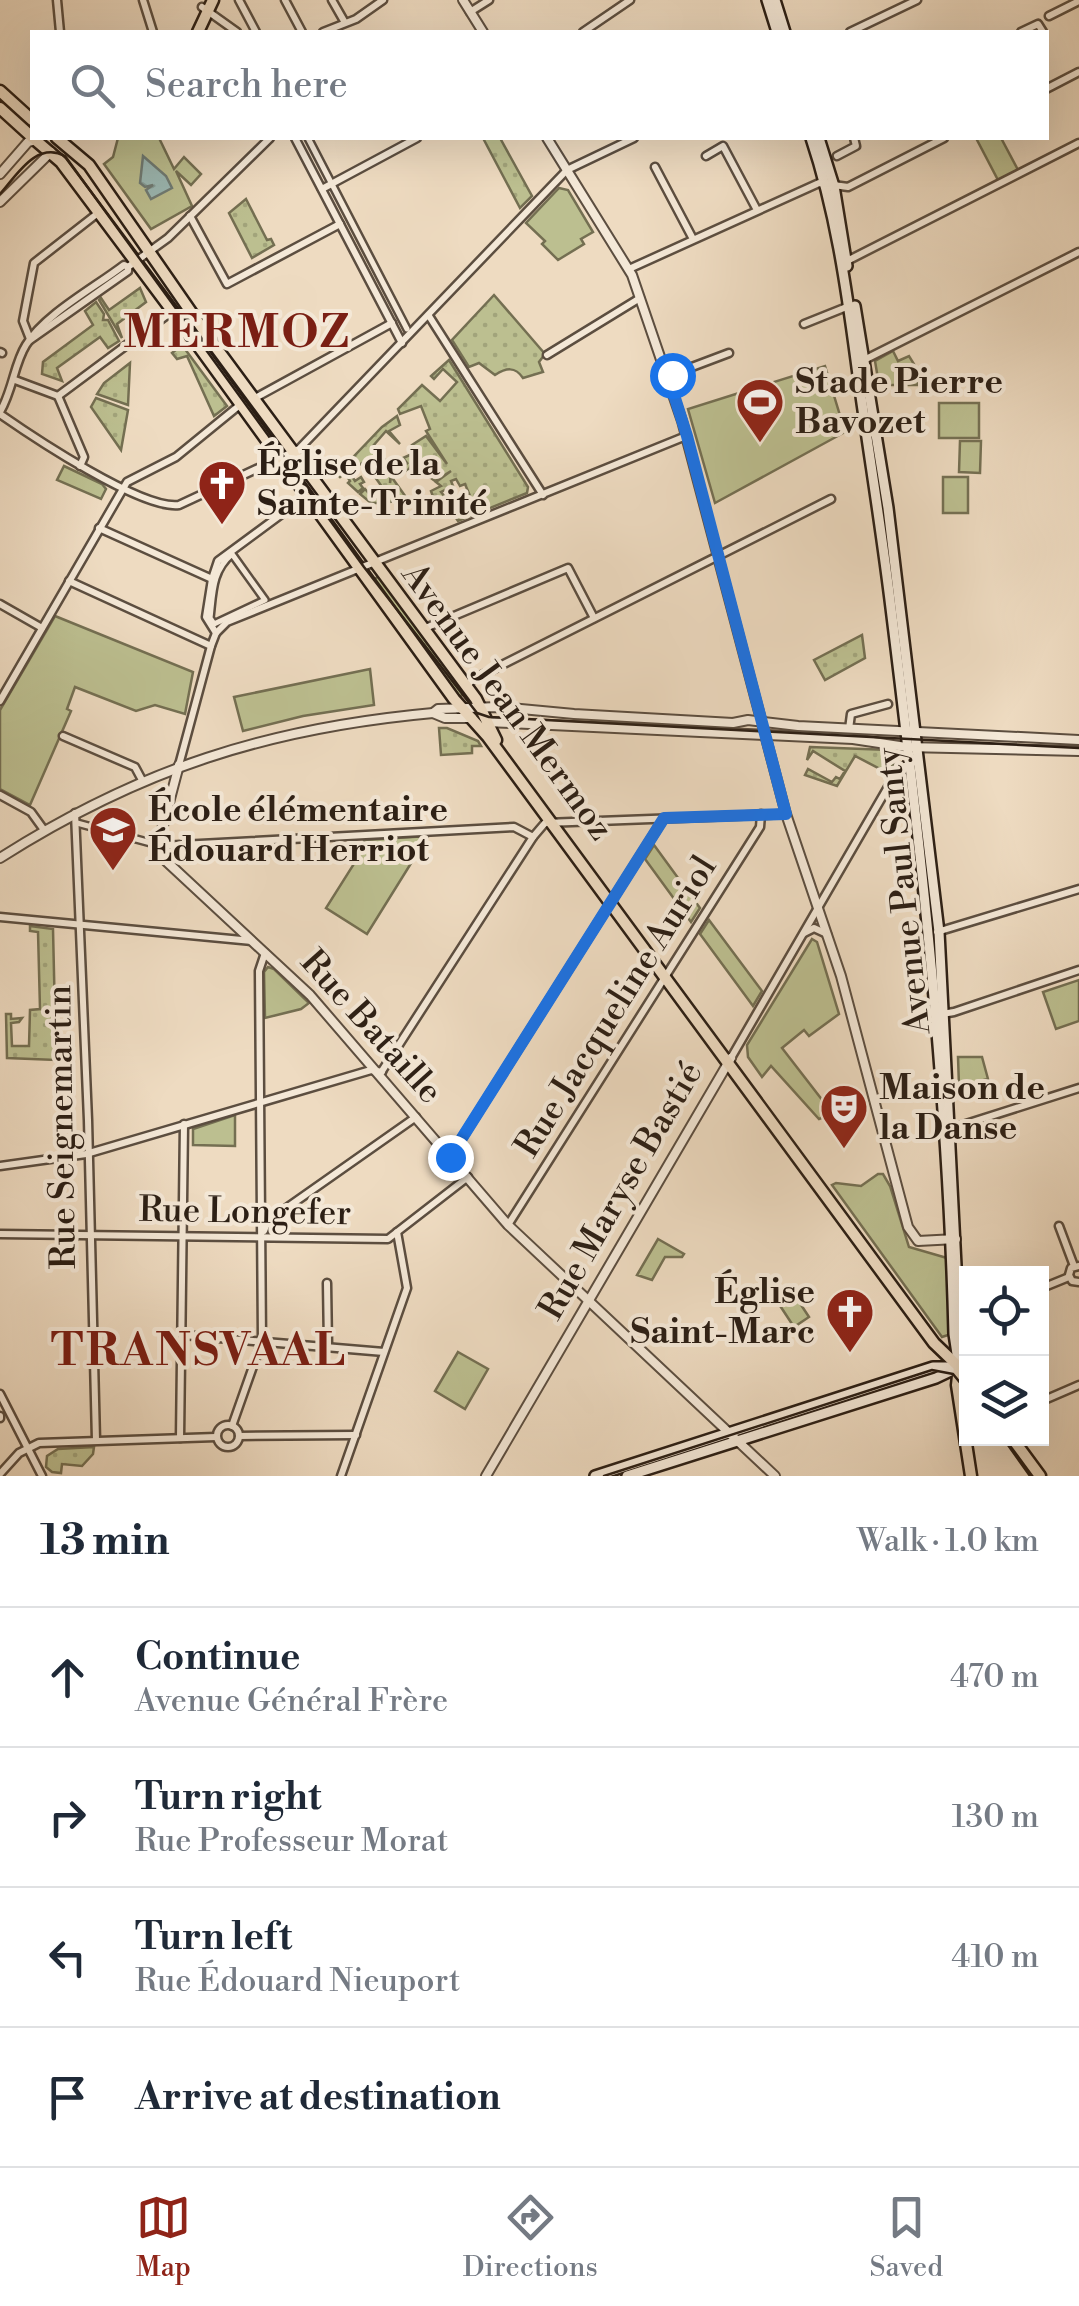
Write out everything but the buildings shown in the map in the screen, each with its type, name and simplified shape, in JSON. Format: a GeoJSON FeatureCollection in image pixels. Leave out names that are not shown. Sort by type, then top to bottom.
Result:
{"type":"FeatureCollection","features":[{"type":"Feature","properties":{"kind":"main road"},"geometry":{"type":"LineString","coordinates":[[767,0],[776,30]]}},
{"type":"Feature","properties":{"kind":"main road"},"geometry":{"type":"LineString","coordinates":[[775,0],[784,30]]}},
{"type":"Feature","properties":{"kind":"main road"},"geometry":{"type":"LineString","coordinates":[[195,30],[207,4]]}},
{"type":"Feature","properties":{"kind":"main road"},"geometry":{"type":"LineString","coordinates":[[0,92],[30,118]]}},
{"type":"Feature","properties":{"kind":"main road","name":"Avenue Jean Mermoz"},"geometry":{"type":"LineString","coordinates":[[0,108],[30,133]]}},
{"type":"Feature","properties":{"kind":"main road","name":"Avenue Jean Mermoz"},"geometry":{"type":"LineString","coordinates":[[38,140],[242,404],[266,439],[274,461],[306,496],[462,708],[554,823],[959,1366]]}},
{"type":"Feature","properties":{"kind":"main road"},"geometry":{"type":"LineString","coordinates":[[50,152],[63,140]]}},
{"type":"Feature","properties":{"kind":"main road","name":"Avenue Jean Mermoz"},"geometry":{"type":"LineString","coordinates":[[65,140],[88,165],[293,453],[481,707],[493,736],[554,823]]}},
{"type":"Feature","properties":{"kind":"main road","name":"Avenue Paul Santy"},"geometry":{"type":"LineString","coordinates":[[812,140],[830,186]]}},
{"type":"Feature","properties":{"kind":"main road","name":"Avenue Paul Santy"},"geometry":{"type":"LineString","coordinates":[[820,140],[888,508],[934,933],[959,1309]]}},
{"type":"Feature","properties":{"kind":"main road","name":"Avenue Jean Mermoz"},"geometry":{"type":"LineString","coordinates":[[730,1060],[934,1343],[959,1367]]}},
{"type":"Feature","properties":{"kind":"main road"},"geometry":{"type":"LineString","coordinates":[[934,1343],[940,1359],[934,1372]]}},
{"type":"Feature","properties":{"kind":"main road"},"geometry":{"type":"LineString","coordinates":[[595,1476],[727,1432],[934,1372],[959,1371]]}},
{"type":"Feature","properties":{"kind":"main road"},"geometry":{"type":"LineString","coordinates":[[628,1476],[934,1372],[956,1385]]}},
{"type":"Feature","properties":{"kind":"main road"},"geometry":{"type":"LineString","coordinates":[[959,1379],[956,1385],[971,1476]]}},
{"type":"Feature","properties":{"kind":"main road"},"geometry":{"type":"LineString","coordinates":[[1018,1446],[1040,1476]]}},
{"type":"Feature","properties":{"kind":"street"},"geometry":{"type":"LineString","coordinates":[[57,0],[60,30]]}},
{"type":"Feature","properties":{"kind":"street"},"geometry":{"type":"LineString","coordinates":[[143,0],[152,30]]}},
{"type":"Feature","properties":{"kind":"street"},"geometry":{"type":"LineString","coordinates":[[239,0],[255,30]]}},
{"type":"Feature","properties":{"kind":"street"},"geometry":{"type":"LineString","coordinates":[[285,0],[301,30]]}},
{"type":"Feature","properties":{"kind":"street"},"geometry":{"type":"LineString","coordinates":[[332,0],[344,22]]}},
{"type":"Feature","properties":{"kind":"street"},"geometry":{"type":"LineString","coordinates":[[327,30],[356,19],[384,0]]}},
{"type":"Feature","properties":{"kind":"street"},"geometry":{"type":"LineString","coordinates":[[463,0],[482,30]]}},
{"type":"Feature","properties":{"kind":"street"},"geometry":{"type":"LineString","coordinates":[[470,12],[489,0]]}},
{"type":"Feature","properties":{"kind":"street"},"geometry":{"type":"LineString","coordinates":[[586,30],[630,0]]}},
{"type":"Feature","properties":{"kind":"street"},"geometry":{"type":"LineString","coordinates":[[854,30],[918,0]]}},
{"type":"Feature","properties":{"kind":"street"},"geometry":{"type":"LineString","coordinates":[[1049,16],[1079,1]]}},
{"type":"Feature","properties":{"kind":"street"},"geometry":{"type":"LineString","coordinates":[[207,4],[235,30]]}},
{"type":"Feature","properties":{"kind":"street"},"geometry":{"type":"LineString","coordinates":[[1049,87],[1079,72]]}},
{"type":"Feature","properties":{"kind":"street"},"geometry":{"type":"LineString","coordinates":[[0,174],[32,140]]}},
{"type":"Feature","properties":{"kind":"street"},"geometry":{"type":"LineString","coordinates":[[268,140],[190,216],[131,264],[128,271],[30,340],[0,413],[80,466],[176,506],[293,453],[568,170],[630,140]]}},
{"type":"Feature","properties":{"kind":"street"},"geometry":{"type":"LineString","coordinates":[[295,140],[402,343]]}},
{"type":"Feature","properties":{"kind":"street"},"geometry":{"type":"LineString","coordinates":[[309,140],[407,329]]}},
{"type":"Feature","properties":{"kind":"street"},"geometry":{"type":"LineString","coordinates":[[322,189],[413,140]]}},
{"type":"Feature","properties":{"kind":"street"},"geometry":{"type":"LineString","coordinates":[[549,140],[629,269],[668,376],[786,814],[841,976],[908,1227],[918,1242],[952,1240]]}},
{"type":"Feature","properties":{"kind":"street"},"geometry":{"type":"LineString","coordinates":[[837,156],[856,146],[854,140]]}},
{"type":"Feature","properties":{"kind":"street"},"geometry":{"type":"LineString","coordinates":[[629,269],[819,182],[848,187],[940,140]]}},
{"type":"Feature","properties":{"kind":"street"},"geometry":{"type":"LineString","coordinates":[[844,263],[1079,143]]}},
{"type":"Feature","properties":{"kind":"street"},"geometry":{"type":"LineString","coordinates":[[706,156],[723,146],[757,210]]}},
{"type":"Feature","properties":{"kind":"street"},"geometry":{"type":"LineString","coordinates":[[0,202],[50,152]]}},
{"type":"Feature","properties":{"kind":"street"},"geometry":{"type":"LineString","coordinates":[[655,166],[693,239]]}},
{"type":"Feature","properties":{"kind":"street"},"geometry":{"type":"LineString","coordinates":[[30,340],[24,321],[34,263],[98,213]]}},
{"type":"Feature","properties":{"kind":"street"},"geometry":{"type":"LineString","coordinates":[[190,216],[228,284],[340,224]]}},
{"type":"Feature","properties":{"kind":"street"},"geometry":{"type":"LineString","coordinates":[[860,361],[1079,252]]}},
{"type":"Feature","properties":{"kind":"street"},"geometry":{"type":"LineString","coordinates":[[547,355],[640,298]]}},
{"type":"Feature","properties":{"kind":"street"},"geometry":{"type":"LineString","coordinates":[[804,324],[852,305]]}},
{"type":"Feature","properties":{"kind":"street"},"geometry":{"type":"LineString","coordinates":[[58,396],[172,312]]}},
{"type":"Feature","properties":{"kind":"street"},"geometry":{"type":"LineString","coordinates":[[428,316],[543,494]]}},
{"type":"Feature","properties":{"kind":"street"},"geometry":{"type":"LineString","coordinates":[[255,398],[392,323]]}},
{"type":"Feature","properties":{"kind":"street"},"geometry":{"type":"LineString","coordinates":[[668,376],[729,353]]}},
{"type":"Feature","properties":{"kind":"street"},"geometry":{"type":"LineString","coordinates":[[15,380],[58,396],[84,457],[80,466]]}},
{"type":"Feature","properties":{"kind":"street"},"geometry":{"type":"LineString","coordinates":[[0,701],[124,486],[130,479],[176,457],[242,404]]}},
{"type":"Feature","properties":{"kind":"street"},"geometry":{"type":"LineString","coordinates":[[162,846],[160,836],[216,632],[228,622],[687,436]]}},
{"type":"Feature","properties":{"kind":"street"},"geometry":{"type":"LineString","coordinates":[[216,632],[206,618],[212,579],[222,558],[306,496]]}},
{"type":"Feature","properties":{"kind":"street"},"geometry":{"type":"LineString","coordinates":[[466,687],[472,680],[832,499]]}},
{"type":"Feature","properties":{"kind":"street"},"geometry":{"type":"LineString","coordinates":[[99,528],[212,579]]}},
{"type":"Feature","properties":{"kind":"street"},"geometry":{"type":"LineString","coordinates":[[232,554],[265,600],[214,624],[210,618],[218,569],[232,554]]}},
{"type":"Feature","properties":{"kind":"street"},"geometry":{"type":"LineString","coordinates":[[422,630],[568,568],[594,618]]}},
{"type":"Feature","properties":{"kind":"street"},"geometry":{"type":"LineString","coordinates":[[69,581],[212,646]]}},
{"type":"Feature","properties":{"kind":"street"},"geometry":{"type":"LineString","coordinates":[[0,604],[42,628]]}},
{"type":"Feature","properties":{"kind":"street"},"geometry":{"type":"LineString","coordinates":[[849,728],[850,714],[888,704]]}},
{"type":"Feature","properties":{"kind":"street"},"geometry":{"type":"LineString","coordinates":[[433,714],[438,709],[481,707],[1079,740]]}},
{"type":"Feature","properties":{"kind":"street"},"geometry":{"type":"LineString","coordinates":[[0,858],[44,830],[76,818],[142,780],[179,765],[307,731],[433,714],[558,728],[639,727],[854,739],[912,747],[1079,751]]}},
{"type":"Feature","properties":{"kind":"street"},"geometry":{"type":"LineString","coordinates":[[63,736],[134,767],[142,780]]}},
{"type":"Feature","properties":{"kind":"street","name":"Rue Maryse Bastié"},"geometry":{"type":"LineString","coordinates":[[486,1476],[899,768],[914,763]]}},
{"type":"Feature","properties":{"kind":"street"},"geometry":{"type":"LineString","coordinates":[[0,795],[31,812],[44,830]]}},
{"type":"Feature","properties":{"kind":"street","name":"Rue Jacqueline Auriol"},"geometry":{"type":"LineString","coordinates":[[508,1225],[760,827],[761,814]]}},
{"type":"Feature","properties":{"kind":"street"},"geometry":{"type":"LineString","coordinates":[[0,1166],[88,1152],[379,1072],[541,826],[786,814]]}},
{"type":"Feature","properties":{"kind":"street"},"geometry":{"type":"LineString","coordinates":[[76,818],[162,846],[514,827],[533,837]]}},
{"type":"Feature","properties":{"kind":"street","name":"Rue Seignemartin"},"geometry":{"type":"LineString","coordinates":[[76,818],[96,1440]]}},
{"type":"Feature","properties":{"kind":"street"},"geometry":{"type":"LineString","coordinates":[[450,1157],[664,818]]}},
{"type":"Feature","properties":{"kind":"street","name":"Rue Bataille"},"geometry":{"type":"LineString","coordinates":[[162,846],[166,860],[310,996],[508,1225],[775,1476]]}},
{"type":"Feature","properties":{"kind":"street"},"geometry":{"type":"LineString","coordinates":[[808,884],[829,888],[838,876]]}},
{"type":"Feature","properties":{"kind":"street"},"geometry":{"type":"LineString","coordinates":[[934,933],[1079,889]]}},
{"type":"Feature","properties":{"kind":"street"},"geometry":{"type":"LineString","coordinates":[[0,917],[253,941]]}},
{"type":"Feature","properties":{"kind":"street"},"geometry":{"type":"LineString","coordinates":[[225,938],[232,936],[236,926]]}},
{"type":"Feature","properties":{"kind":"street"},"geometry":{"type":"LineString","coordinates":[[803,934],[814,928],[827,934]]}},
{"type":"Feature","properties":{"kind":"street"},"geometry":{"type":"LineString","coordinates":[[232,1426],[262,1341],[259,970],[265,953]]}},
{"type":"Feature","properties":{"kind":"street"},"geometry":{"type":"LineString","coordinates":[[941,1014],[1079,970]]}},
{"type":"Feature","properties":{"kind":"street"},"geometry":{"type":"LineString","coordinates":[[946,1131],[1079,1088]]}},
{"type":"Feature","properties":{"kind":"street"},"geometry":{"type":"LineString","coordinates":[[262,1236],[268,1220],[416,1117]]}},
{"type":"Feature","properties":{"kind":"street"},"geometry":{"type":"LineString","coordinates":[[180,1438],[184,1124]]}},
{"type":"Feature","properties":{"kind":"street","name":"Rue Longefer"},"geometry":{"type":"LineString","coordinates":[[0,1234],[388,1238],[468,1177]]}},
{"type":"Feature","properties":{"kind":"street"},"geometry":{"type":"LineString","coordinates":[[1049,1285],[1069,1277],[1076,1266],[1060,1226]]}},
{"type":"Feature","properties":{"kind":"street"},"geometry":{"type":"LineString","coordinates":[[341,1476],[408,1284],[396,1232]]}},
{"type":"Feature","properties":{"kind":"street"},"geometry":{"type":"LineString","coordinates":[[1069,1277],[1079,1282]]}},
{"type":"Feature","properties":{"kind":"street"},"geometry":{"type":"LineString","coordinates":[[328,1284],[328,1346]]}},
{"type":"Feature","properties":{"kind":"street"},"geometry":{"type":"LineString","coordinates":[[182,1335],[384,1352]]}},
{"type":"Feature","properties":{"kind":"street"},"geometry":{"type":"LineString","coordinates":[[1049,1398],[1079,1384]]}},
{"type":"Feature","properties":{"kind":"street"},"geometry":{"type":"LineString","coordinates":[[0,1394],[42,1476]]}},
{"type":"Feature","properties":{"kind":"street"},"geometry":{"type":"LineString","coordinates":[[232,1426],[239,1436]]}},
{"type":"Feature","properties":{"kind":"street"},"geometry":{"type":"LineString","coordinates":[[232,1426],[221,1427],[216,1437],[219,1444],[230,1448],[239,1436]]}},
{"type":"Feature","properties":{"kind":"street"},"geometry":{"type":"LineString","coordinates":[[239,1436],[356,1435]]}},
{"type":"Feature","properties":{"kind":"street"},"geometry":{"type":"LineString","coordinates":[[0,1474],[39,1442],[216,1437]]}},
{"type":"Feature","properties":{"kind":"green space"},"geometry":{"type":"Polygon","coordinates":[[[117,140],[160,140],[174,169],[184,157],[201,174],[191,185],[176,171],[192,206],[151,229],[104,164],[113,157],[117,140]]]}},
{"type":"Feature","properties":{"kind":"green space"},"geometry":{"type":"Polygon","coordinates":[[[484,140],[501,140],[532,196],[520,208],[484,140]]]}},
{"type":"Feature","properties":{"kind":"green space"},"geometry":{"type":"Polygon","coordinates":[[[977,140],[1002,140],[1018,170],[998,180],[977,140]]]}},
{"type":"Feature","properties":{"kind":"green space"},"geometry":{"type":"Polygon","coordinates":[[[559,188],[568,190],[593,232],[581,239],[584,244],[558,260],[526,223],[559,188]]]}},
{"type":"Feature","properties":{"kind":"green space"},"geometry":{"type":"Polygon","coordinates":[[[246,199],[267,240],[271,239],[274,245],[252,258],[229,213],[246,199]]]}},
{"type":"Feature","properties":{"kind":"green space"},"geometry":{"type":"Polygon","coordinates":[[[140,288],[146,302],[117,324],[122,338],[99,300],[109,310],[140,288]]]}},
{"type":"Feature","properties":{"kind":"green space"},"geometry":{"type":"Polygon","coordinates":[[[494,295],[545,354],[539,362],[543,372],[523,378],[514,370],[495,375],[479,363],[469,367],[452,340],[494,295]]]}},
{"type":"Feature","properties":{"kind":"green space"},"geometry":{"type":"Polygon","coordinates":[[[96,302],[104,314],[103,320],[108,320],[119,341],[108,348],[100,337],[57,368],[62,381],[42,374],[43,362],[93,325],[85,311],[96,302]]]}},
{"type":"Feature","properties":{"kind":"green space"},"geometry":{"type":"Polygon","coordinates":[[[182,345],[227,406],[214,416],[187,356],[177,359],[172,353],[182,345]]]}},
{"type":"Feature","properties":{"kind":"green space"},"geometry":{"type":"Polygon","coordinates":[[[893,351],[898,361],[909,356],[922,377],[917,380],[918,385],[879,385],[875,361],[893,351]]]}},
{"type":"Feature","properties":{"kind":"green space"},"geometry":{"type":"Polygon","coordinates":[[[449,360],[528,487],[527,493],[458,521],[456,518],[476,510],[465,484],[460,486],[456,479],[451,481],[453,486],[441,492],[445,497],[435,502],[431,491],[441,486],[436,482],[451,471],[435,481],[424,473],[412,445],[426,436],[447,464],[426,431],[430,429],[421,406],[400,414],[398,409],[422,385],[440,401],[457,382],[443,369],[434,379],[431,376],[449,360]]]}},
{"type":"Feature","properties":{"kind":"green space"},"geometry":{"type":"Polygon","coordinates":[[[130,363],[128,405],[97,394],[104,383],[130,363]]]}},
{"type":"Feature","properties":{"kind":"green space","name":"Stade Pierre Bavozet"},"geometry":{"type":"Polygon","coordinates":[[[825,366],[845,432],[715,503],[688,409],[825,366]]]}},
{"type":"Feature","properties":{"kind":"green space"},"geometry":{"type":"Polygon","coordinates":[[[96,398],[128,410],[121,450],[91,407],[96,398]]]}},
{"type":"Feature","properties":{"kind":"green space"},"geometry":{"type":"Polygon","coordinates":[[[939,403],[979,403],[979,438],[939,438],[939,403]]]}},
{"type":"Feature","properties":{"kind":"green space"},"geometry":{"type":"Polygon","coordinates":[[[397,416],[400,425],[389,431],[400,444],[386,431],[373,446],[391,466],[390,483],[393,465],[402,459],[408,464],[403,458],[412,454],[409,469],[393,479],[408,500],[388,502],[389,489],[387,503],[371,503],[360,494],[365,489],[374,499],[385,491],[370,470],[374,467],[368,459],[349,472],[355,481],[361,477],[364,482],[358,492],[348,483],[345,473],[340,477],[337,474],[397,416]]]}},
{"type":"Feature","properties":{"kind":"green space"},"geometry":{"type":"Polygon","coordinates":[[[960,441],[981,441],[980,473],[959,472],[960,441]]]}},
{"type":"Feature","properties":{"kind":"green space"},"geometry":{"type":"Polygon","coordinates":[[[64,466],[102,484],[106,489],[101,499],[57,480],[64,466]]]}},
{"type":"Feature","properties":{"kind":"green space"},"geometry":{"type":"Polygon","coordinates":[[[943,477],[968,477],[968,513],[943,513],[943,477]]]}},
{"type":"Feature","properties":{"kind":"green space"},"geometry":{"type":"Polygon","coordinates":[[[379,576],[467,694],[459,696],[373,580],[379,576]]]}},
{"type":"Feature","properties":{"kind":"green space"},"geometry":{"type":"Polygon","coordinates":[[[55,616],[193,672],[185,714],[155,705],[136,711],[75,687],[67,709],[71,711],[30,805],[0,789],[0,710],[55,616]]]}},
{"type":"Feature","properties":{"kind":"green space"},"geometry":{"type":"Polygon","coordinates":[[[862,635],[865,658],[825,680],[814,660],[862,635]]]}},
{"type":"Feature","properties":{"kind":"green space"},"geometry":{"type":"Polygon","coordinates":[[[370,669],[374,705],[303,716],[243,731],[234,697],[370,669]]]}},
{"type":"Feature","properties":{"kind":"green space"},"geometry":{"type":"Polygon","coordinates":[[[439,728],[478,741],[481,746],[472,746],[472,753],[441,755],[439,728]]]}},
{"type":"Feature","properties":{"kind":"green space"},"geometry":{"type":"Polygon","coordinates":[[[810,747],[890,750],[895,762],[888,773],[855,756],[837,786],[805,775],[808,769],[832,782],[845,771],[813,751],[807,760],[810,747]]]}},
{"type":"Feature","properties":{"kind":"green space"},"geometry":{"type":"Polygon","coordinates":[[[428,836],[367,934],[326,908],[364,848],[364,840],[428,836]]]}},
{"type":"Feature","properties":{"kind":"green space"},"geometry":{"type":"Polygon","coordinates":[[[654,845],[700,908],[691,922],[645,859],[654,845]]]}},
{"type":"Feature","properties":{"kind":"green space"},"geometry":{"type":"Polygon","coordinates":[[[709,920],[762,991],[753,1006],[700,934],[709,920]]]}},
{"type":"Feature","properties":{"kind":"green space"},"geometry":{"type":"Polygon","coordinates":[[[30,926],[53,929],[56,1060],[7,1058],[6,1014],[11,1014],[11,1019],[22,1018],[11,1023],[12,1046],[29,1046],[30,1010],[40,1009],[38,932],[30,931],[30,926]]]}},
{"type":"Feature","properties":{"kind":"green space"},"geometry":{"type":"Polygon","coordinates":[[[812,939],[817,942],[839,1014],[809,1036],[804,1030],[782,1048],[833,1114],[819,1119],[771,1066],[762,1077],[748,1057],[747,1045],[812,939]]]}},
{"type":"Feature","properties":{"kind":"green space"},"geometry":{"type":"Polygon","coordinates":[[[268,967],[309,1003],[301,1009],[265,1018],[264,972],[268,967]]]}},
{"type":"Feature","properties":{"kind":"green space"},"geometry":{"type":"Polygon","coordinates":[[[1079,980],[1079,1021],[1056,1029],[1043,992],[1079,980]]]}},
{"type":"Feature","properties":{"kind":"green space"},"geometry":{"type":"Polygon","coordinates":[[[958,1057],[982,1057],[988,1079],[959,1086],[958,1057]]]}},
{"type":"Feature","properties":{"kind":"green space"},"geometry":{"type":"Polygon","coordinates":[[[235,1115],[235,1146],[193,1145],[193,1129],[235,1115]]]}},
{"type":"Feature","properties":{"kind":"green space"},"geometry":{"type":"Polygon","coordinates":[[[883,1174],[890,1186],[909,1247],[947,1258],[951,1334],[942,1337],[832,1185],[861,1186],[883,1174]]]}},
{"type":"Feature","properties":{"kind":"green space"},"geometry":{"type":"Polygon","coordinates":[[[658,1239],[684,1254],[665,1257],[652,1280],[637,1275],[658,1239]]]}},
{"type":"Feature","properties":{"kind":"green space"},"geometry":{"type":"Polygon","coordinates":[[[788,1285],[809,1317],[794,1327],[773,1295],[788,1285]]]}},
{"type":"Feature","properties":{"kind":"green space"},"geometry":{"type":"Polygon","coordinates":[[[458,1352],[488,1369],[465,1409],[435,1391],[458,1352]]]}},
{"type":"Feature","properties":{"kind":"green space"},"geometry":{"type":"Polygon","coordinates":[[[94,1447],[82,1466],[62,1464],[61,1473],[46,1467],[47,1456],[58,1449],[94,1447]]]}},
{"type":"Feature","properties":{"kind":"water"},"geometry":{"type":"Polygon","coordinates":[[[143,156],[166,176],[172,188],[151,199],[146,190],[153,185],[145,187],[140,183],[143,156]]]}},
{"type":"Feature","properties":{"kind":"tram line"},"geometry":{"type":"LineString","coordinates":[[0,194],[36,156],[65,156],[364,567],[477,713],[489,717],[1079,748]]}},
{"type":"Feature","properties":{"kind":"tram line"},"geometry":{"type":"LineString","coordinates":[[604,1476],[932,1370],[953,1374],[959,1381]]}},
{"type":"Feature","properties":{"kind":"tram line"},"geometry":{"type":"LineString","coordinates":[[1009,1446],[1030,1476]]}},
{"type":"Feature","properties":{"kind":"place","name":"Stade Pierre Bavozet"},"geometry":{"type":"Point","coordinates":[760,444]}},
{"type":"Feature","properties":{"kind":"place","name":"Église de la Sainte-Trinité"},"geometry":{"type":"Point","coordinates":[222,526]}},
{"type":"Feature","properties":{"kind":"place","name":"École élémentaire Édouard Herriot"},"geometry":{"type":"Point","coordinates":[113,872]}},
{"type":"Feature","properties":{"kind":"place","name":"Maison de la Danse"},"geometry":{"type":"Point","coordinates":[844,1150]}},
{"type":"Feature","properties":{"kind":"place","name":"Église Saint-Marc"},"geometry":{"type":"Point","coordinates":[850,1354]}},
{"type":"Feature","properties":{"kind":"district","name":"MERMOZ"},"geometry":{"type":"Point","coordinates":[237,333]}},
{"type":"Feature","properties":{"kind":"district","name":"TRANSVAAL"},"geometry":{"type":"Point","coordinates":[199,1351]}},
{"type":"Feature","properties":{"kind":"route"},"geometry":{"type":"LineString","coordinates":[[450,1157],[664,818],[786,814],[668,376],[672,375]]}}]}
